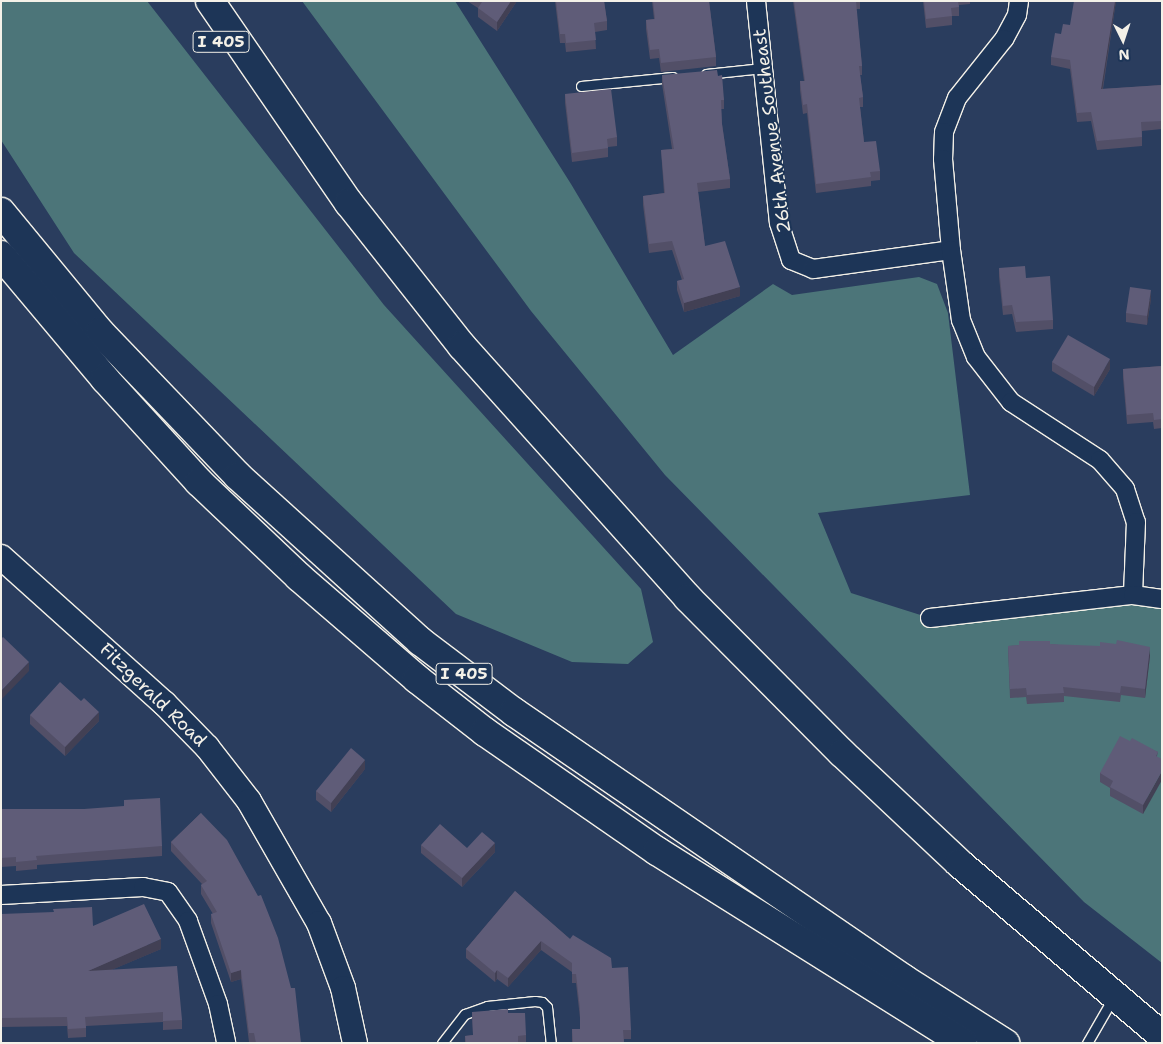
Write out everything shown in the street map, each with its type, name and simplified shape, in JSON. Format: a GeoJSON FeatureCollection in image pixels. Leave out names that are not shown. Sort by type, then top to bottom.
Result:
{"type":"FeatureCollection","features":[{"type":"Feature","properties":{"kind":"highway","name":"I 405"},"geometry":{"type":"LineString","coordinates":[[190,1],[213,36],[262,73]]}},
{"type":"Feature","properties":{"kind":"highway","name":"I 405"},"geometry":{"type":"LineString","coordinates":[[210,1],[262,73],[349,203],[462,346],[681,591],[849,760],[959,863],[1113,998],[1162,1036]]}},
{"type":"Feature","properties":{"kind":"highway","name":"I 405"},"geometry":{"type":"LineString","coordinates":[[1,212],[100,332],[238,476],[420,640],[514,712],[904,979],[1005,1043]]}},
{"type":"Feature","properties":{"kind":"highway","name":"I 405"},"geometry":{"type":"LineString","coordinates":[[1,255],[105,379],[199,482],[299,577],[416,678],[545,776],[657,851],[963,1043]]}},
{"type":"Feature","properties":{"kind":"street","name":"26th Avenue Southeast"},"geometry":{"type":"LineString","coordinates":[[756,1],[780,223],[791,260],[813,269],[951,250]]}},
{"type":"Feature","properties":{"kind":"street"},"geometry":{"type":"LineString","coordinates":[[1019,1],[1017,15],[1004,39],[957,98],[944,132],[943,159],[951,250],[961,320],[976,356],[1011,402],[1100,460],[1125,489],[1136,522],[1133,595]]}},
{"type":"Feature","properties":{"kind":"street","name":"Fitzgerald Road"},"geometry":{"type":"LineString","coordinates":[[3,562],[85,629],[207,746],[249,800],[282,854],[319,923],[343,988],[356,1043]]}},
{"type":"Feature","properties":{"kind":"street"},"geometry":{"type":"LineString","coordinates":[[930,618],[1133,595],[1162,599]]}},
{"type":"Feature","properties":{"kind":"street"},"geometry":{"type":"LineString","coordinates":[[1,895],[143,887],[168,892],[188,921],[218,1004],[226,1043]]}},
{"type":"Feature","properties":{"kind":"lane"},"geometry":{"type":"LineString","coordinates":[[581,86],[763,68]]}},
{"type":"Feature","properties":{"kind":"lane"},"geometry":{"type":"LineString","coordinates":[[1086,1043],[1113,998]]}},
{"type":"Feature","properties":{"kind":"lane"},"geometry":{"type":"LineString","coordinates":[[442,1043],[465,1014],[487,1006],[535,1001],[542,1002],[547,1008],[551,1043]]}},
{"type":"Feature","properties":{"kind":"green space"},"geometry":{"type":"Polygon","coordinates":[[[1,1],[147,1],[384,305],[641,589],[653,642],[628,664],[572,662],[456,614],[74,253],[1,140],[1,1]]]}},
{"type":"Feature","properties":{"kind":"green space"},"geometry":{"type":"Polygon","coordinates":[[[302,1],[455,1],[571,184],[673,355],[773,284],[792,295],[919,277],[937,284],[948,313],[970,495],[818,513],[851,593],[930,618],[1162,599],[1162,963],[1084,902],[665,475],[531,311],[302,1]]]}},
{"type":"Feature","properties":{"kind":"building"},"geometry":{"type":"Polygon","coordinates":[[[480,1],[511,1],[497,22],[478,8],[482,2],[480,1]]]}},
{"type":"Feature","properties":{"kind":"building"},"geometry":{"type":"Polygon","coordinates":[[[556,1],[604,1],[607,21],[594,23],[596,40],[566,43],[565,34],[560,34],[556,1]]]}},
{"type":"Feature","properties":{"kind":"building"},"geometry":{"type":"Polygon","coordinates":[[[653,1],[709,1],[716,57],[661,63],[659,49],[650,50],[646,20],[655,19],[653,1]]]}},
{"type":"Feature","properties":{"kind":"building"},"geometry":{"type":"Polygon","coordinates":[[[794,1],[856,1],[862,66],[859,66],[863,97],[859,98],[864,142],[876,141],[880,171],[870,172],[871,177],[816,184],[807,104],[803,105],[800,81],[805,81],[794,1]]]}},
{"type":"Feature","properties":{"kind":"building"},"geometry":{"type":"Polygon","coordinates":[[[924,1],[958,1],[959,7],[951,8],[952,16],[926,19],[924,1]]]}},
{"type":"Feature","properties":{"kind":"building"},"geometry":{"type":"Polygon","coordinates":[[[1074,1],[1115,1],[1101,89],[1162,85],[1162,121],[1141,122],[1142,137],[1097,141],[1091,112],[1077,113],[1070,60],[1051,57],[1055,33],[1061,34],[1063,24],[1070,25],[1074,1]]]}},
{"type":"Feature","properties":{"kind":"building"},"geometry":{"type":"Polygon","coordinates":[[[717,70],[718,76],[722,75],[724,100],[721,100],[722,124],[730,179],[697,183],[705,246],[725,241],[740,287],[684,303],[677,281],[684,279],[672,241],[649,244],[643,196],[665,193],[661,150],[674,149],[662,75],[717,70]]]}},
{"type":"Feature","properties":{"kind":"building"},"geometry":{"type":"Polygon","coordinates":[[[611,89],[617,137],[607,139],[608,148],[572,153],[565,94],[611,89]]]}},
{"type":"Feature","properties":{"kind":"building"},"geometry":{"type":"Polygon","coordinates":[[[1025,266],[1026,278],[1050,276],[1053,320],[1016,322],[1012,305],[1003,306],[999,268],[1025,266]]]}},
{"type":"Feature","properties":{"kind":"building"},"geometry":{"type":"Polygon","coordinates":[[[1130,287],[1151,290],[1147,316],[1126,313],[1130,287]]]}},
{"type":"Feature","properties":{"kind":"building"},"geometry":{"type":"Polygon","coordinates":[[[1068,335],[1110,359],[1094,387],[1052,362],[1068,335]]]}},
{"type":"Feature","properties":{"kind":"building"},"geometry":{"type":"Polygon","coordinates":[[[1162,366],[1162,419],[1154,420],[1153,413],[1127,415],[1123,369],[1162,366]]]}},
{"type":"Feature","properties":{"kind":"building"},"geometry":{"type":"Polygon","coordinates":[[[3,637],[29,662],[1,691],[1,639],[3,637]]]}},
{"type":"Feature","properties":{"kind":"building"},"geometry":{"type":"Polygon","coordinates":[[[1117,640],[1150,647],[1145,689],[1121,686],[1120,693],[1063,687],[1064,693],[1027,695],[1026,688],[1010,689],[1008,646],[1019,645],[1019,641],[1050,641],[1050,644],[1100,646],[1100,642],[1116,644],[1117,640]]]}},
{"type":"Feature","properties":{"kind":"building"},"geometry":{"type":"Polygon","coordinates":[[[60,682],[81,701],[84,698],[99,712],[65,747],[30,715],[60,682]]]}},
{"type":"Feature","properties":{"kind":"building"},"geometry":{"type":"Polygon","coordinates":[[[1120,736],[1130,741],[1132,738],[1158,752],[1156,756],[1162,759],[1162,771],[1143,805],[1110,787],[1113,781],[1100,773],[1120,736]]]}},
{"type":"Feature","properties":{"kind":"building"},"geometry":{"type":"Polygon","coordinates":[[[351,748],[365,760],[331,803],[316,791],[351,748]]]}},
{"type":"Feature","properties":{"kind":"building"},"geometry":{"type":"Polygon","coordinates":[[[160,798],[162,846],[36,856],[37,860],[16,862],[16,857],[1,858],[1,809],[84,809],[124,806],[124,800],[160,798]]]}},
{"type":"Feature","properties":{"kind":"building"},"geometry":{"type":"Polygon","coordinates":[[[201,813],[227,840],[258,896],[261,895],[278,938],[291,988],[295,988],[301,1043],[256,1043],[254,1033],[249,1033],[241,970],[231,973],[211,914],[217,912],[201,885],[207,881],[171,842],[201,813]]]}},
{"type":"Feature","properties":{"kind":"building"},"geometry":{"type":"Polygon","coordinates":[[[440,824],[467,848],[482,832],[495,843],[462,878],[421,845],[440,824]]]}},
{"type":"Feature","properties":{"kind":"building"},"geometry":{"type":"Polygon","coordinates":[[[515,891],[570,939],[573,935],[611,958],[612,968],[628,967],[631,1030],[623,1030],[624,1043],[573,1043],[572,1029],[580,1029],[576,974],[572,974],[572,963],[541,941],[508,978],[497,970],[495,973],[466,949],[515,891]]]}},
{"type":"Feature","properties":{"kind":"building"},"geometry":{"type":"Polygon","coordinates":[[[144,904],[161,939],[88,971],[177,966],[182,1020],[163,1021],[163,1012],[85,1017],[86,1028],[68,1029],[67,1017],[2,1018],[1,914],[54,912],[53,909],[92,907],[93,926],[144,904]]]}},
{"type":"Feature","properties":{"kind":"building"},"geometry":{"type":"Polygon","coordinates":[[[508,1009],[508,1013],[525,1013],[526,1035],[518,1036],[518,1043],[466,1043],[465,1036],[473,1035],[472,1012],[508,1009]]]}}]}
